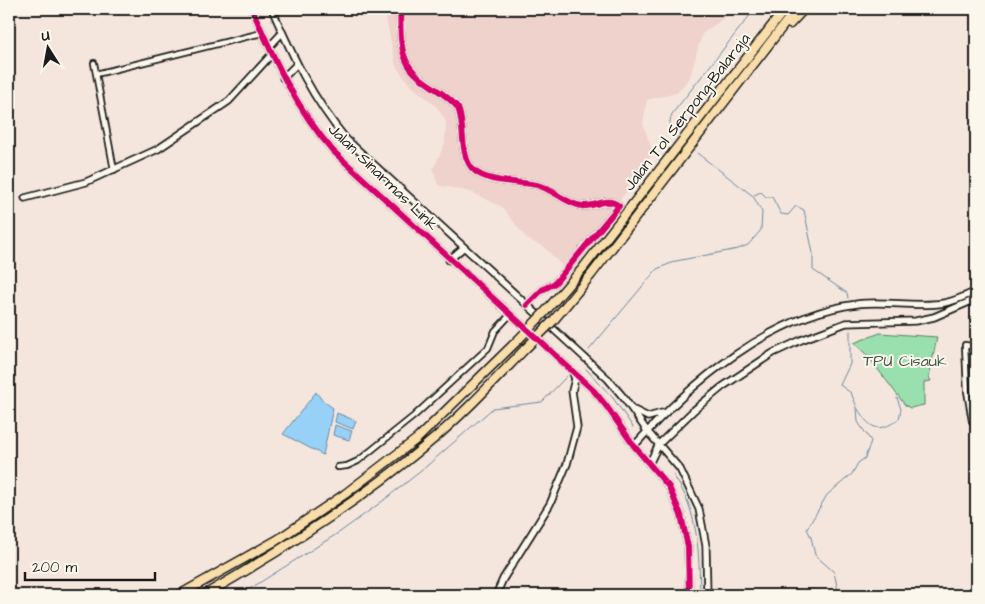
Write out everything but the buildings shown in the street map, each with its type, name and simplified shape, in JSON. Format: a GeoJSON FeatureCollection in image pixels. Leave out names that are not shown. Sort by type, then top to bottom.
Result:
{"type":"FeatureCollection","features":[{"type":"Feature","properties":{"kind":"highway","name":"Jalan Tol Serpong–Balaraja"},"geometry":{"type":"LineString","coordinates":[[179,595],[277,540],[345,494],[418,438],[544,314],[583,268],[784,9]]}},
{"type":"Feature","properties":{"kind":"highway","name":"Jalan Tol Serpong–Balaraja"},"geometry":{"type":"LineString","coordinates":[[204,595],[283,549],[352,502],[425,446],[525,349],[553,320],[591,275],[796,9]]}},
{"type":"Feature","properties":{"kind":"highway"},"geometry":{"type":"LineString","coordinates":[[755,62],[804,9]]}},
{"type":"Feature","properties":{"kind":"street","name":"Jalan Sinarmas Link"},"geometry":{"type":"LineString","coordinates":[[252,9],[283,78],[302,111],[333,151],[449,260],[572,371],[603,402],[649,464]]}},
{"type":"Feature","properties":{"kind":"street","name":"Jalan Sinarmas Link"},"geometry":{"type":"LineString","coordinates":[[272,9],[297,64],[317,101],[346,139],[608,379],[631,407],[647,431],[680,469],[699,509],[706,546],[707,595]]}},
{"type":"Feature","properties":{"kind":"street"},"geometry":{"type":"LineString","coordinates":[[400,9],[402,44],[406,61],[417,74],[458,108],[468,161],[472,169],[487,178],[539,185],[581,206],[605,201],[614,202],[619,206],[555,283],[542,290],[526,305]]}},
{"type":"Feature","properties":{"kind":"street"},"geometry":{"type":"LineString","coordinates":[[269,47],[282,32]]}},
{"type":"Feature","properties":{"kind":"street"},"geometry":{"type":"LineString","coordinates":[[96,74],[262,33]]}},
{"type":"Feature","properties":{"kind":"street"},"geometry":{"type":"LineString","coordinates":[[25,198],[86,182],[158,149],[229,102],[272,54]]}},
{"type":"Feature","properties":{"kind":"street"},"geometry":{"type":"LineString","coordinates":[[94,63],[114,170]]}},
{"type":"Feature","properties":{"kind":"street"},"geometry":{"type":"LineString","coordinates":[[283,78],[297,64]]}},
{"type":"Feature","properties":{"kind":"street"},"geometry":{"type":"LineString","coordinates":[[449,260],[463,248]]}},
{"type":"Feature","properties":{"kind":"street"},"geometry":{"type":"LineString","coordinates":[[634,446],[647,431],[711,372],[765,337],[820,313],[842,306],[862,303],[946,303],[976,291]]}},
{"type":"Feature","properties":{"kind":"street"},"geometry":{"type":"LineString","coordinates":[[689,595],[688,547],[681,515],[668,487],[649,464],[659,444],[722,387],[760,361],[801,340],[846,323],[916,321],[934,317],[976,300]]}},
{"type":"Feature","properties":{"kind":"street"},"geometry":{"type":"LineString","coordinates":[[338,467],[347,466],[358,461],[433,399],[488,348],[495,331],[510,315]]}},
{"type":"Feature","properties":{"kind":"street"},"geometry":{"type":"LineString","coordinates":[[976,366],[976,346],[966,345],[965,369],[972,421],[976,426]]}},
{"type":"Feature","properties":{"kind":"street"},"geometry":{"type":"LineString","coordinates":[[496,595],[503,579],[550,504],[566,464],[577,427],[572,390],[575,379],[572,371]]}},
{"type":"Feature","properties":{"kind":"street"},"geometry":{"type":"LineString","coordinates":[[631,407],[648,417],[657,416],[670,409]]}},
{"type":"Feature","properties":{"kind":"shaded area"},"geometry":{"type":"Polygon","coordinates":[[[384,9],[736,9],[702,34],[690,77],[677,93],[647,100],[643,124],[653,153],[629,189],[562,266],[544,247],[527,239],[502,207],[471,192],[438,185],[433,170],[445,143],[446,121],[436,106],[410,85],[396,66],[384,9]]]}},
{"type":"Feature","properties":{"kind":"green space","name":"TPU Cisauk"},"geometry":{"type":"Polygon","coordinates":[[[880,333],[937,337],[929,377],[931,381],[924,382],[924,405],[910,408],[905,405],[867,355],[854,343],[880,333]]]}},
{"type":"Feature","properties":{"kind":"water"},"geometry":{"type":"Polygon","coordinates":[[[316,392],[322,400],[333,408],[323,455],[283,434],[316,392]]]}},
{"type":"Feature","properties":{"kind":"water"},"geometry":{"type":"Polygon","coordinates":[[[337,413],[356,421],[353,429],[335,422],[337,413]]]}},
{"type":"Feature","properties":{"kind":"water"},"geometry":{"type":"Polygon","coordinates":[[[335,425],[352,431],[349,440],[333,435],[335,425]]]}},
{"type":"Feature","properties":{"kind":"waterway"},"geometry":{"type":"LineString","coordinates":[[676,137],[670,126],[672,114],[755,9]]}},
{"type":"Feature","properties":{"kind":"waterway"},"geometry":{"type":"LineString","coordinates":[[589,350],[657,269],[676,261],[738,249],[748,245],[761,230],[762,212],[753,196],[697,153]]}},
{"type":"Feature","properties":{"kind":"waterway"},"geometry":{"type":"LineString","coordinates":[[754,195],[761,192],[766,197],[772,197],[781,214],[788,215],[796,206],[804,210],[813,253],[813,270],[847,293],[848,298]]}},
{"type":"Feature","properties":{"kind":"waterway"},"geometry":{"type":"LineString","coordinates":[[839,595],[834,572],[815,555],[807,529],[827,495],[852,474],[858,463],[865,458],[871,441],[858,422],[857,407],[851,393],[840,385],[850,364],[850,331]]}},
{"type":"Feature","properties":{"kind":"waterway"},"geometry":{"type":"LineString","coordinates":[[586,369],[613,398],[633,427]]}},
{"type":"Feature","properties":{"kind":"waterway"},"geometry":{"type":"LineString","coordinates":[[240,595],[340,532],[380,503],[421,471],[493,408],[542,402],[567,376]]}},
{"type":"Feature","properties":{"kind":"waterway"},"geometry":{"type":"LineString","coordinates":[[858,409],[871,425],[880,428],[885,427],[899,419],[901,409],[897,398]]}},
{"type":"Feature","properties":{"kind":"waterway"},"geometry":{"type":"LineString","coordinates":[[673,475],[682,488],[693,517],[698,548],[700,595]]}},
{"type":"Feature","properties":{"kind":"cycle path"},"geometry":{"type":"LineString","coordinates":[[252,9],[287,83],[308,118],[333,151],[594,391],[634,446],[669,487],[681,515],[688,547],[689,595]]}},
{"type":"Feature","properties":{"kind":"cycle path"},"geometry":{"type":"LineString","coordinates":[[400,9],[401,41],[406,60],[416,74],[452,101],[458,108],[464,151],[469,164],[474,170],[490,178],[543,187],[576,205],[587,206],[610,202],[619,206],[555,283],[542,290],[527,305]]}}]}
